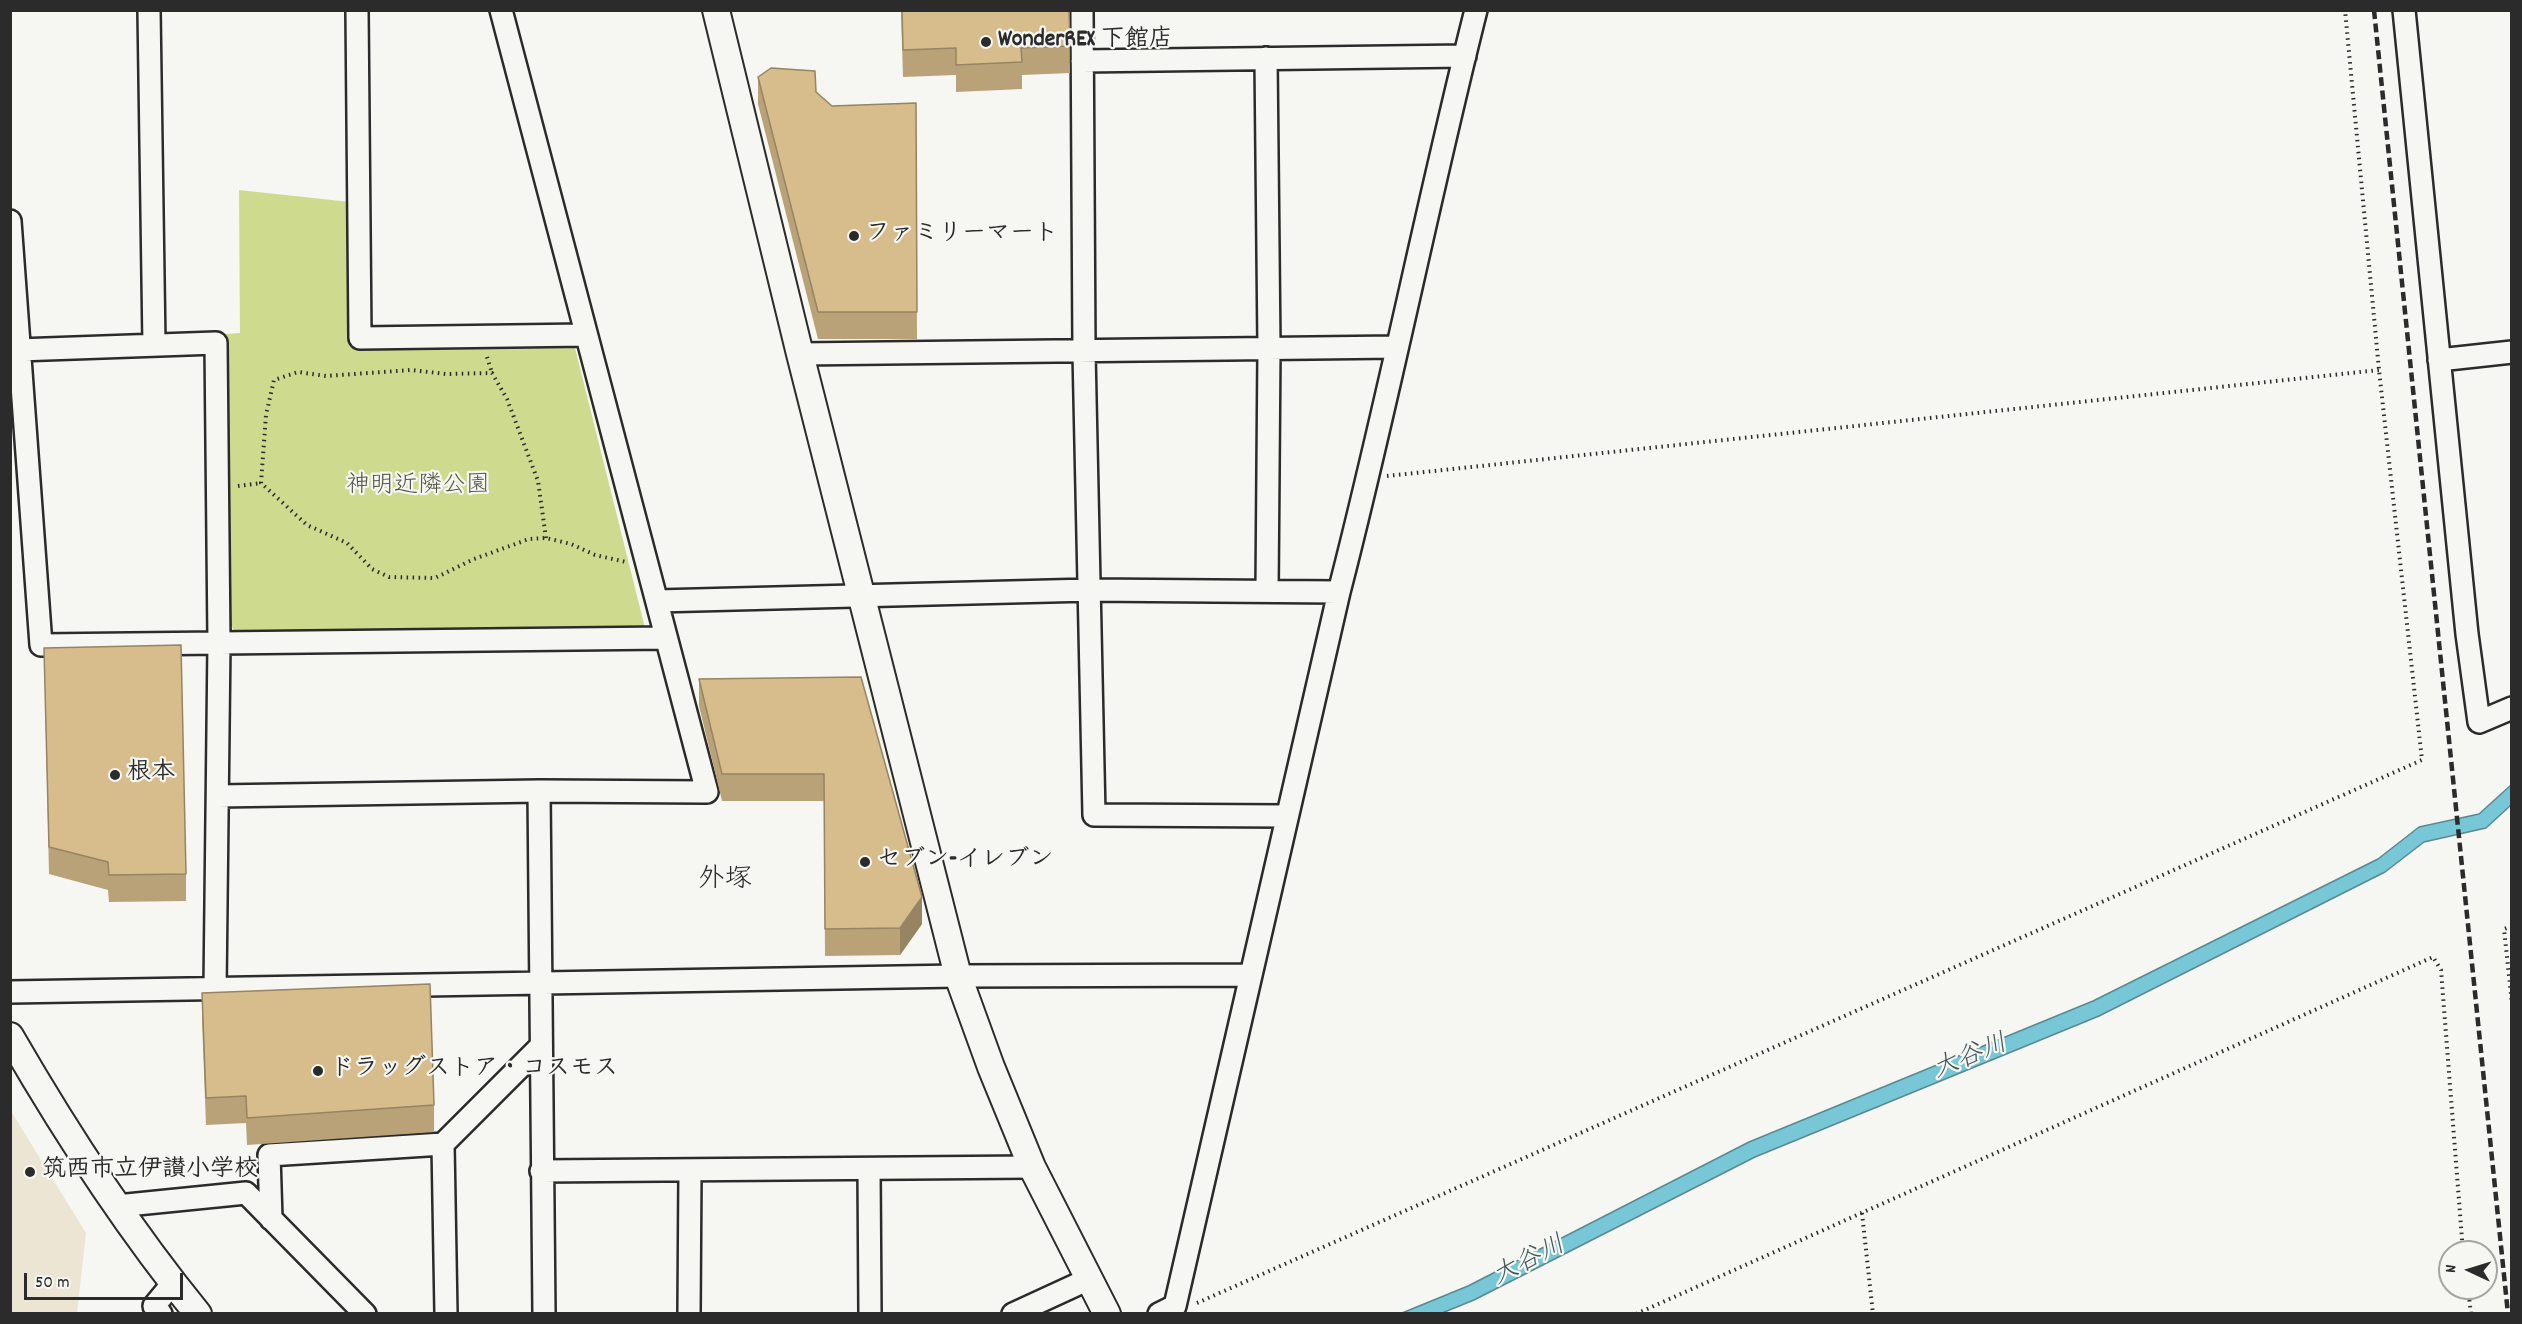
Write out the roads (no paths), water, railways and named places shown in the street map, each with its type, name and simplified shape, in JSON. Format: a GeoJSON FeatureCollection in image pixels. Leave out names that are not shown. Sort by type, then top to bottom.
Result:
{"type":"FeatureCollection","features":[{"type":"Feature","properties":{"kind":"street"},"geometry":{"type":"LineString","coordinates":[[148,10],[154,345]]}},
{"type":"Feature","properties":{"kind":"street"},"geometry":{"type":"LineString","coordinates":[[357,10],[360,338],[586,335]]}},
{"type":"Feature","properties":{"kind":"street"},"geometry":{"type":"LineString","coordinates":[[218,796],[539,791],[707,792],[501,10]]}},
{"type":"Feature","properties":{"kind":"street"},"geometry":{"type":"LineString","coordinates":[[716,10],[800,354],[958,976],[991,1067],[1032,1167],[1107,1314]]}},
{"type":"Feature","properties":{"kind":"street"},"geometry":{"type":"LineString","coordinates":[[1082,10],[1084,352],[1094,815],[1287,816]]}},
{"type":"Feature","properties":{"kind":"street"},"geometry":{"type":"LineString","coordinates":[[1167,1310],[1251,975],[1339,592],[1369,478],[1397,346],[1476,10]]}},
{"type":"Feature","properties":{"kind":"street"},"geometry":{"type":"LineString","coordinates":[[2404,10],[2467,634],[2479,722],[2511,708]]}},
{"type":"Feature","properties":{"kind":"street"},"geometry":{"type":"LineString","coordinates":[[1082,61],[1465,56]]}},
{"type":"Feature","properties":{"kind":"street"},"geometry":{"type":"LineString","coordinates":[[1266,58],[1269,348],[1267,591]]}},
{"type":"Feature","properties":{"kind":"street"},"geometry":{"type":"LineString","coordinates":[[10,221],[41,645],[665,638]]}},
{"type":"Feature","properties":{"kind":"street"},"geometry":{"type":"LineString","coordinates":[[18,350],[216,343],[219,642],[215,989]]}},
{"type":"Feature","properties":{"kind":"street"},"geometry":{"type":"LineString","coordinates":[[800,354],[1084,352],[1397,346]]}},
{"type":"Feature","properties":{"kind":"street"},"geometry":{"type":"LineString","coordinates":[[2439,360],[2511,352]]}},
{"type":"Feature","properties":{"kind":"street"},"geometry":{"type":"LineString","coordinates":[[657,601],[1089,590],[1339,592]]}},
{"type":"Feature","properties":{"kind":"street"},"geometry":{"type":"LineString","coordinates":[[539,791],[539,982],[544,1314]]}},
{"type":"Feature","properties":{"kind":"street"},"geometry":{"type":"LineString","coordinates":[[10,992],[958,976],[1251,975]]}},
{"type":"Feature","properties":{"kind":"street"},"geometry":{"type":"LineString","coordinates":[[10,1036],[46,1098],[117,1206],[198,1314]]}},
{"type":"Feature","properties":{"kind":"street"},"geometry":{"type":"LineString","coordinates":[[271,1219],[269,1155],[442,1144],[540,1047]]}},
{"type":"Feature","properties":{"kind":"street"},"geometry":{"type":"LineString","coordinates":[[442,1144],[446,1314]]}},
{"type":"Feature","properties":{"kind":"street"},"geometry":{"type":"LineString","coordinates":[[541,1172],[1032,1167]]}},
{"type":"Feature","properties":{"kind":"street"},"geometry":{"type":"LineString","coordinates":[[869,1169],[870,1314]]}},
{"type":"Feature","properties":{"kind":"street"},"geometry":{"type":"LineString","coordinates":[[689,1314],[690,1170]]}},
{"type":"Feature","properties":{"kind":"street"},"geometry":{"type":"LineString","coordinates":[[117,1206],[246,1193],[365,1314]]}},
{"type":"Feature","properties":{"kind":"street"},"geometry":{"type":"LineString","coordinates":[[1012,1314],[1089,1279]]}},
{"type":"Feature","properties":{"kind":"street"},"geometry":{"type":"LineString","coordinates":[[161,1314],[154,1306],[173,1283]]}},
{"type":"Feature","properties":{"kind":"water","name":"大谷川"},"geometry":{"type":"Polygon","coordinates":[[[2511,785],[2511,805],[2486,828],[2424,842],[2385,872],[2099,1016],[1755,1157],[1474,1300],[1442,1313],[1402,1313],[1468,1286],[1749,1142],[2093,1001],[2378,859],[2419,827],[2479,814],[2511,785]]]}},
{"type":"Feature","properties":{"kind":"railway"},"geometry":{"type":"LineString","coordinates":[[2374,10],[2508,1314]]}},
{"type":"Feature","properties":{"kind":"place","name":"WonderREX 下館店"},"geometry":{"type":"Point","coordinates":[986,42]}},
{"type":"Feature","properties":{"kind":"place","name":"ファミリーマート"},"geometry":{"type":"Point","coordinates":[854,236]}},
{"type":"Feature","properties":{"kind":"place","name":"根本"},"geometry":{"type":"Point","coordinates":[115,775]}},
{"type":"Feature","properties":{"kind":"place","name":"セブン-イレブン"},"geometry":{"type":"Point","coordinates":[865,862]}},
{"type":"Feature","properties":{"kind":"place","name":"ドラッグストア・コスモス"},"geometry":{"type":"Point","coordinates":[318,1071]}},
{"type":"Feature","properties":{"kind":"place","name":"筑西市立伊讃小学校"},"geometry":{"type":"Point","coordinates":[30,1172]}},
{"type":"Feature","properties":{"kind":"district","name":"外塚"},"geometry":{"type":"Point","coordinates":[725,882]}},
{"type":"Feature","properties":{"kind":"park label","name":"神明近隣公園"},"geometry":{"type":"Point","coordinates":[418,488]}}]}
